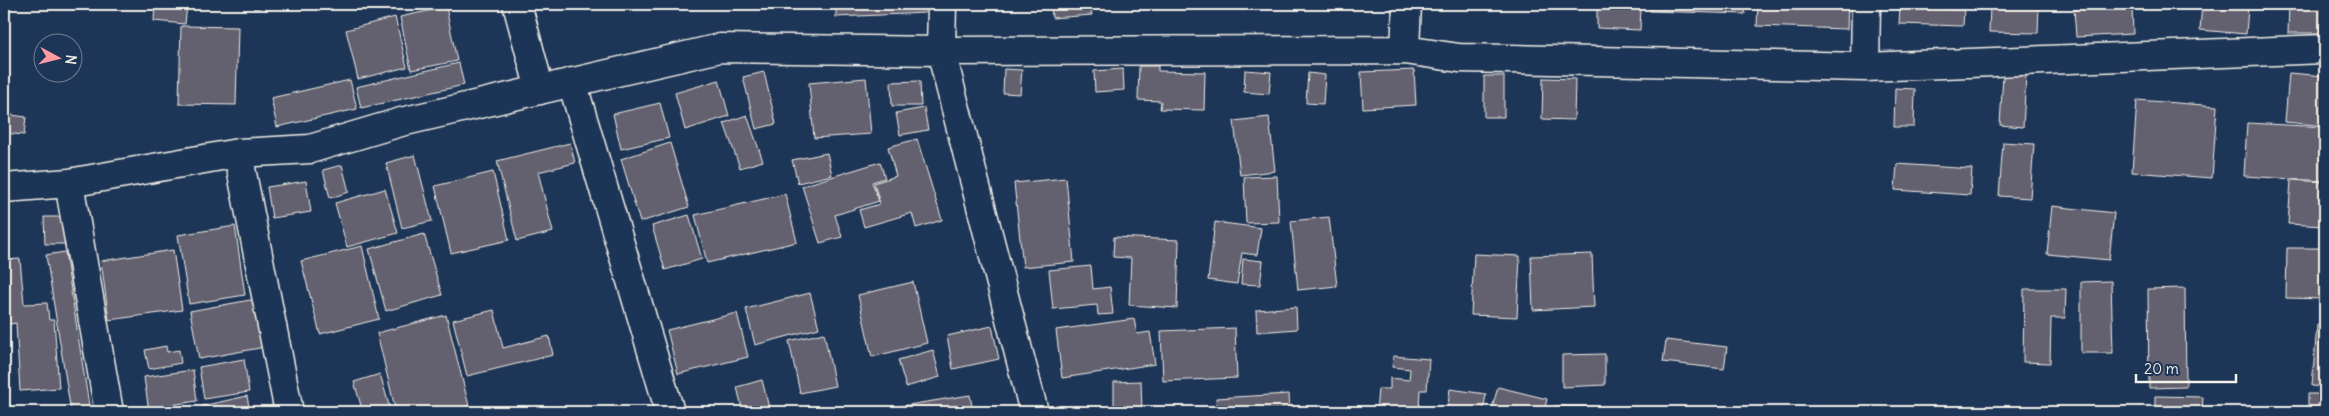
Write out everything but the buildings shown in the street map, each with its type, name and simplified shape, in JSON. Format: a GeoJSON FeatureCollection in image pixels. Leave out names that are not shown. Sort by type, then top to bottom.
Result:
{"type":"FeatureCollection","features":[{"type":"Feature","properties":{"kind":"street"},"geometry":{"type":"LineString","coordinates":[[517,4],[540,90]]}},
{"type":"Feature","properties":{"kind":"street"},"geometry":{"type":"LineString","coordinates":[[942,4],[941,51],[1034,412]]}},
{"type":"Feature","properties":{"kind":"street"},"geometry":{"type":"LineString","coordinates":[[1405,50],[1406,4]]}},
{"type":"Feature","properties":{"kind":"street"},"geometry":{"type":"LineString","coordinates":[[1865,67],[1866,4]]}},
{"type":"Feature","properties":{"kind":"street"},"geometry":{"type":"LineString","coordinates":[[4,188],[69,183],[238,153],[310,148],[401,122],[720,48],[941,51],[1405,50],[1459,58],[1865,67],[2325,49]]}},
{"type":"Feature","properties":{"kind":"street"},"geometry":{"type":"LineString","coordinates":[[572,82],[670,412]]}},
{"type":"Feature","properties":{"kind":"street"},"geometry":{"type":"LineString","coordinates":[[238,153],[289,412]]}},
{"type":"Feature","properties":{"kind":"street"},"geometry":{"type":"LineString","coordinates":[[69,183],[109,412]]}}]}
